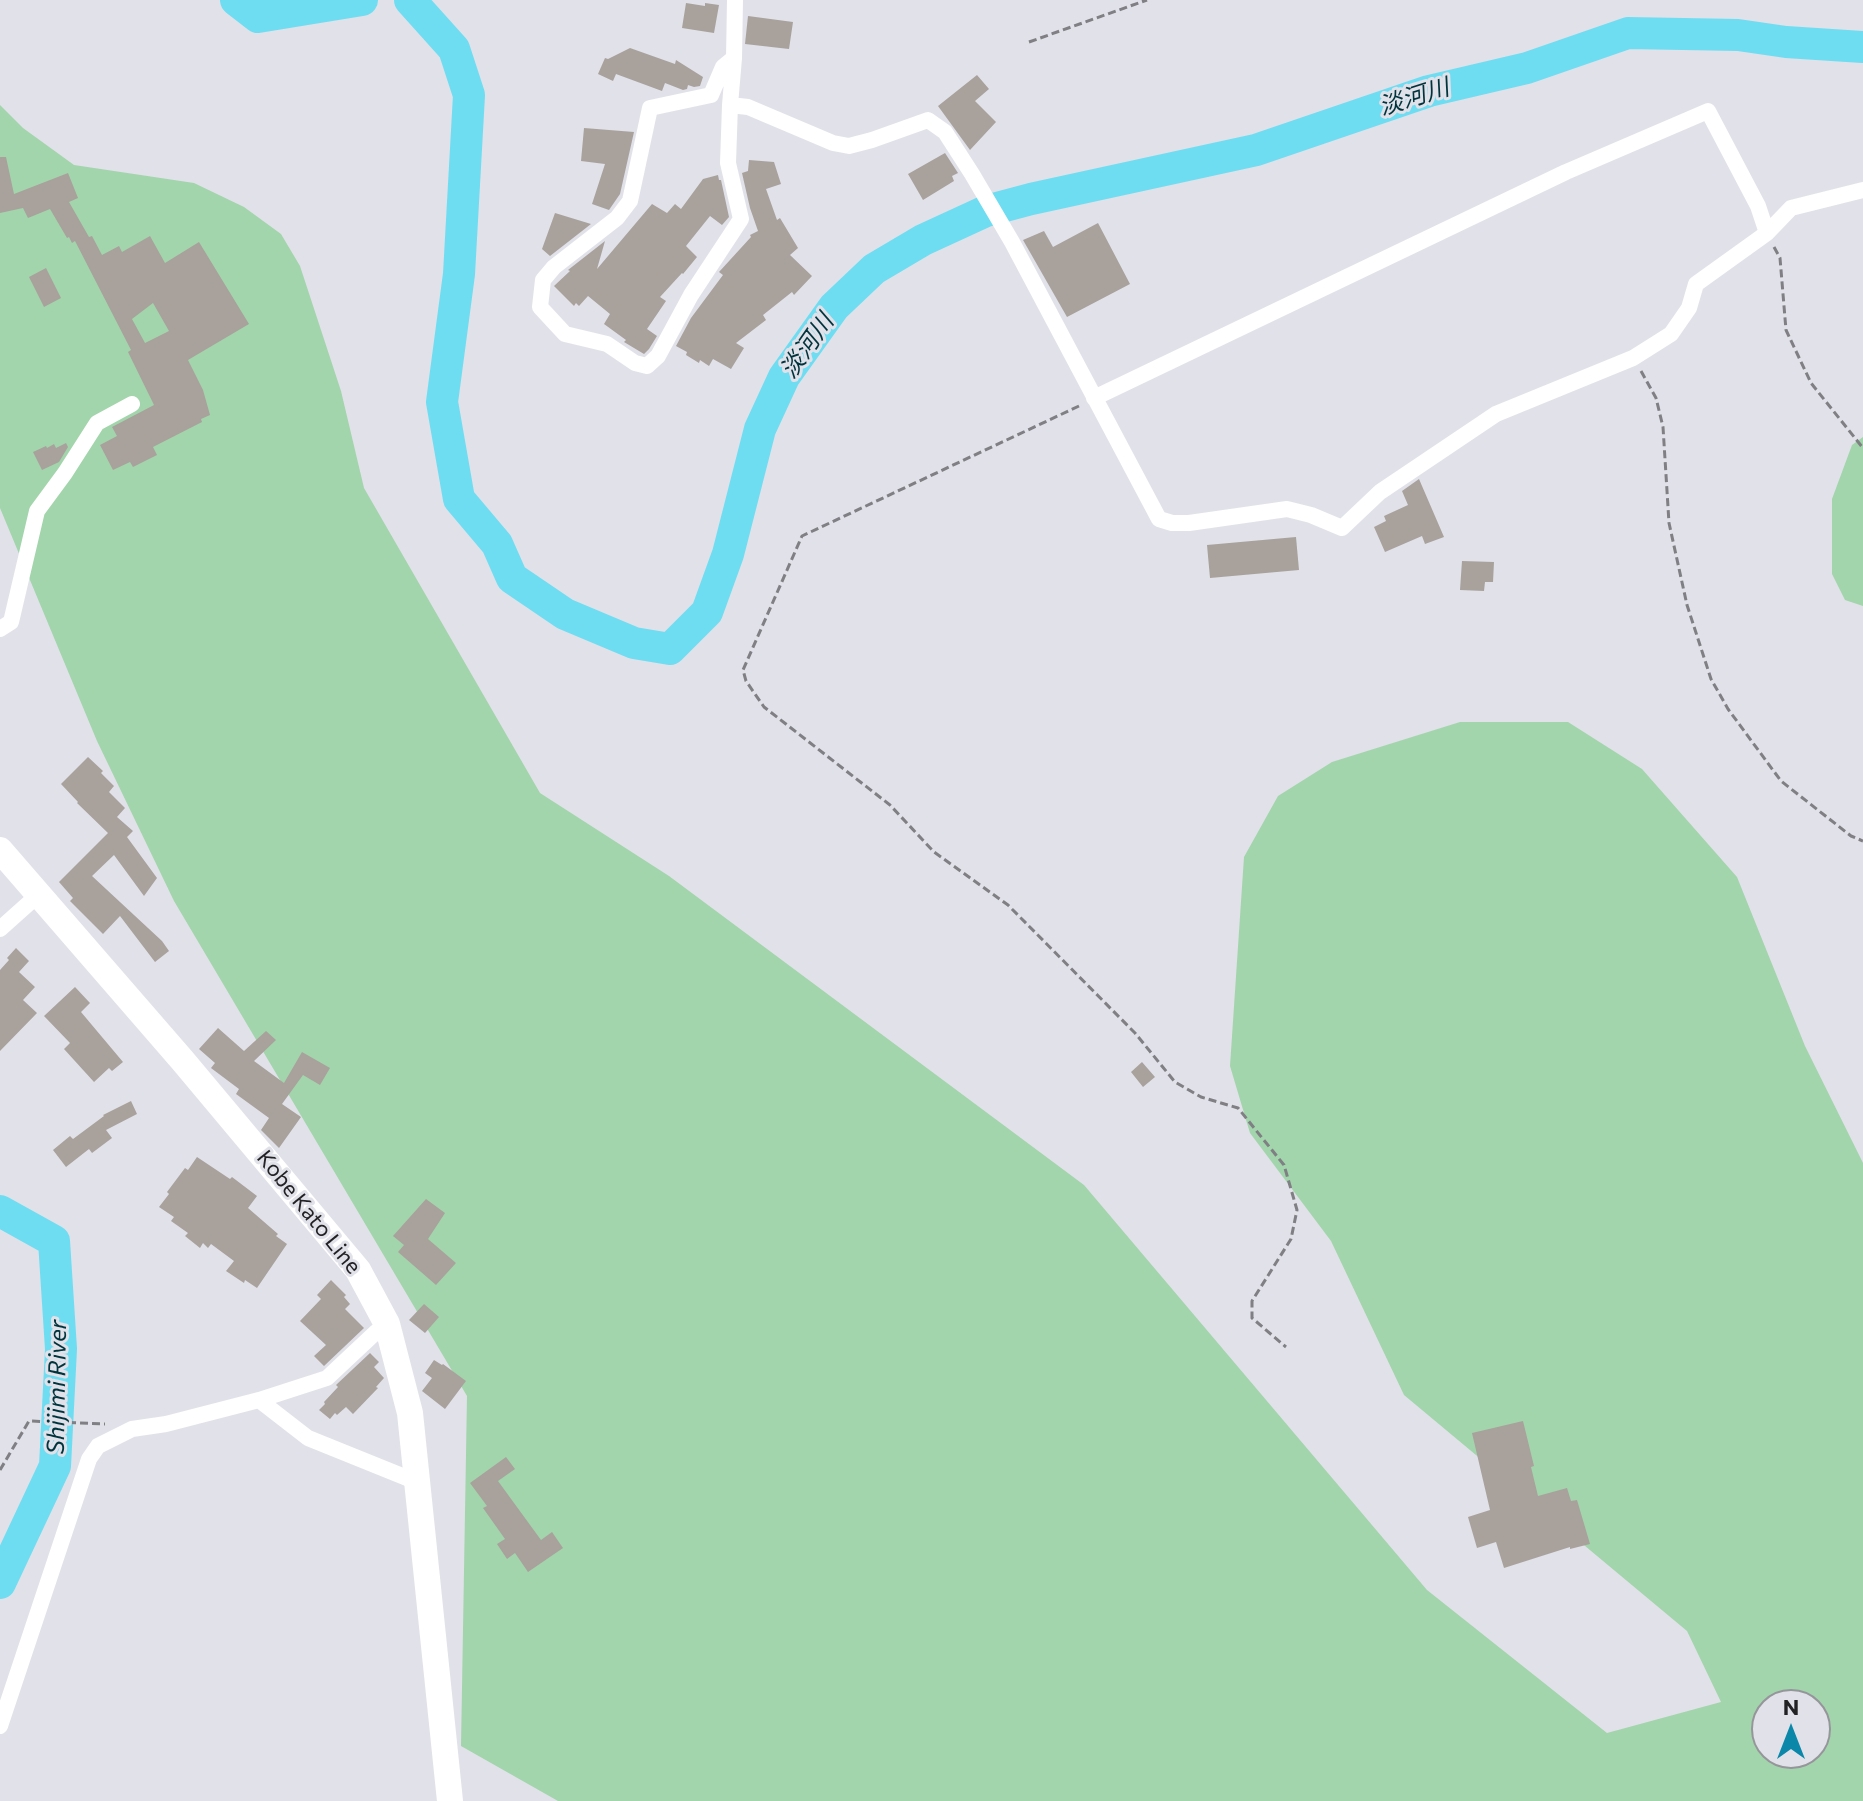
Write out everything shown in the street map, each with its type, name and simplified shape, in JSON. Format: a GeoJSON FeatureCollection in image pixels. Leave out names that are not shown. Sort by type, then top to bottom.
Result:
{"type":"FeatureCollection","features":[{"type":"Feature","properties":{"kind":"main road","name":"Kobe Kato Line"},"geometry":{"type":"LineString","coordinates":[[0,850],[358,1270],[387,1324],[410,1413],[450,1801]]}},
{"type":"Feature","properties":{"kind":"street"},"geometry":{"type":"LineString","coordinates":[[734,58],[723,67],[711,95],[650,108],[630,201],[617,218],[554,267],[543,280],[540,307],[565,334],[607,344],[635,363],[647,366],[658,356],[691,295],[741,219],[728,163],[734,58],[735,0]]}},
{"type":"Feature","properties":{"kind":"street"},"geometry":{"type":"LineString","coordinates":[[730,105],[748,107],[833,143],[849,146],[928,120],[945,132],[1012,242],[1159,519],[1172,523],[1287,509],[1342,528],[1380,492],[1496,414],[1633,358],[1671,334],[1689,308],[1696,284],[1767,233],[1791,208],[1863,190]]}},
{"type":"Feature","properties":{"kind":"street"},"geometry":{"type":"LineString","coordinates":[[1094,398],[1566,172],[1708,111],[1758,206],[1767,233]]}},
{"type":"Feature","properties":{"kind":"street"},"geometry":{"type":"LineString","coordinates":[[0,629],[11,622],[37,511],[97,423],[132,404]]}},
{"type":"Feature","properties":{"kind":"street"},"geometry":{"type":"LineString","coordinates":[[0,929],[38,895]]}},
{"type":"Feature","properties":{"kind":"street"},"geometry":{"type":"LineString","coordinates":[[0,1726],[89,1459],[98,1446],[132,1429],[166,1424],[259,1400],[327,1378],[387,1324]]}},
{"type":"Feature","properties":{"kind":"street"},"geometry":{"type":"LineString","coordinates":[[259,1400],[308,1438],[417,1482]]}},
{"type":"Feature","properties":{"kind":"path"},"geometry":{"type":"LineString","coordinates":[[1029,42],[1147,0]]}},
{"type":"Feature","properties":{"kind":"path"},"geometry":{"type":"LineString","coordinates":[[1767,233],[1780,258],[1786,330],[1811,383],[1863,448]]}},
{"type":"Feature","properties":{"kind":"path"},"geometry":{"type":"LineString","coordinates":[[1633,358],[1656,398],[1663,427],[1669,523],[1687,605],[1711,679],[1728,709],[1781,781],[1851,836],[1863,841]]}},
{"type":"Feature","properties":{"kind":"path"},"geometry":{"type":"LineString","coordinates":[[1094,398],[802,536],[743,670],[746,681],[764,707],[890,805],[934,852],[1008,905],[1135,1033],[1175,1082],[1201,1097],[1238,1108],[1284,1165],[1297,1210],[1291,1239],[1252,1301],[1252,1318],[1286,1347]]}},
{"type":"Feature","properties":{"kind":"path"},"geometry":{"type":"LineString","coordinates":[[0,1470],[29,1421],[98,1423],[132,1429]]}},
{"type":"Feature","properties":{"kind":"green space"},"geometry":{"type":"Polygon","coordinates":[[[0,105],[23,128],[74,165],[194,183],[244,207],[281,234],[300,266],[341,391],[364,488],[540,793],[669,876],[1084,1185],[1427,1590],[1607,1733],[1721,1702],[1687,1631],[1404,1395],[1331,1241],[1250,1133],[1230,1066],[1244,857],[1278,796],[1332,762],[1460,722],[1568,722],[1642,769],[1737,877],[1805,1046],[1863,1163],[1863,1801],[558,1801],[461,1746],[467,1396],[174,901],[97,741],[0,508],[0,105]]]}},
{"type":"Feature","properties":{"kind":"green space"},"geometry":{"type":"Polygon","coordinates":[[[1863,437],[1863,606],[1845,600],[1832,574],[1832,499],[1852,445],[1863,437]]]}},
{"type":"Feature","properties":{"kind":"building"},"geometry":{"type":"Polygon","coordinates":[[[686,3],[719,5],[714,33],[682,28],[686,3]]]}},
{"type":"Feature","properties":{"kind":"building"},"geometry":{"type":"Polygon","coordinates":[[[748,16],[793,22],[789,49],[745,44],[748,16]]]}},
{"type":"Feature","properties":{"kind":"building"},"geometry":{"type":"Polygon","coordinates":[[[630,48],[675,64],[676,60],[703,77],[700,86],[688,85],[683,90],[665,83],[662,91],[616,74],[613,81],[598,74],[605,58],[630,48]]]}},
{"type":"Feature","properties":{"kind":"building"},"geometry":{"type":"Polygon","coordinates":[[[977,75],[989,89],[975,101],[996,122],[970,150],[938,106],[977,75]]]}},
{"type":"Feature","properties":{"kind":"building"},"geometry":{"type":"Polygon","coordinates":[[[584,128],[634,132],[620,194],[609,210],[592,204],[605,164],[581,161],[584,128]]]}},
{"type":"Feature","properties":{"kind":"building"},"geometry":{"type":"Polygon","coordinates":[[[945,153],[958,173],[952,176],[954,181],[923,200],[908,174],[945,153]]]}},
{"type":"Feature","properties":{"kind":"building"},"geometry":{"type":"Polygon","coordinates":[[[0,157],[6,157],[14,194],[68,173],[78,198],[69,202],[102,255],[119,246],[122,252],[150,236],[165,263],[199,242],[249,324],[188,360],[203,390],[210,415],[153,447],[157,455],[133,467],[130,462],[113,470],[100,445],[117,436],[112,427],[154,405],[128,352],[131,350],[75,241],[72,243],[67,238],[50,209],[28,218],[23,208],[0,213],[0,157]],[[153,303],[132,319],[145,343],[169,331],[153,303]]]}},
{"type":"Feature","properties":{"kind":"building"},"geometry":{"type":"Polygon","coordinates":[[[749,160],[774,162],[781,184],[766,189],[777,220],[780,218],[798,248],[790,255],[812,276],[794,295],[792,292],[763,315],[766,320],[736,343],[744,348],[731,369],[713,359],[709,366],[700,360],[699,363],[676,346],[691,318],[723,275],[719,272],[750,235],[758,231],[742,173],[748,171],[749,160]]]}},
{"type":"Feature","properties":{"kind":"building"},"geometry":{"type":"Polygon","coordinates":[[[718,175],[729,217],[722,225],[710,216],[686,246],[697,257],[660,297],[666,301],[647,329],[657,336],[644,354],[604,324],[610,314],[588,296],[579,306],[576,303],[574,306],[554,286],[568,270],[605,241],[597,269],[652,204],[667,213],[675,204],[681,209],[703,179],[718,175]]]}},
{"type":"Feature","properties":{"kind":"building"},"geometry":{"type":"Polygon","coordinates":[[[555,213],[591,224],[550,256],[542,249],[555,213]]]}},
{"type":"Feature","properties":{"kind":"building"},"geometry":{"type":"Polygon","coordinates":[[[1098,223],[1130,284],[1067,317],[1023,240],[1044,231],[1053,247],[1098,223]]]}},
{"type":"Feature","properties":{"kind":"building"},"geometry":{"type":"Polygon","coordinates":[[[46,268],[61,298],[44,307],[29,277],[46,268]]]}},
{"type":"Feature","properties":{"kind":"building"},"geometry":{"type":"Polygon","coordinates":[[[66,443],[68,447],[59,462],[42,470],[33,452],[66,443]]]}},
{"type":"Feature","properties":{"kind":"building"},"geometry":{"type":"Polygon","coordinates":[[[1419,479],[1444,537],[1425,544],[1422,536],[1385,552],[1374,527],[1386,521],[1384,516],[1408,505],[1402,491],[1419,479]]]}},
{"type":"Feature","properties":{"kind":"building"},"geometry":{"type":"Polygon","coordinates":[[[1296,537],[1299,570],[1210,578],[1207,545],[1296,537]]]}},
{"type":"Feature","properties":{"kind":"building"},"geometry":{"type":"Polygon","coordinates":[[[1462,561],[1494,562],[1493,582],[1485,582],[1484,591],[1460,590],[1462,561]]]}},
{"type":"Feature","properties":{"kind":"building"},"geometry":{"type":"Polygon","coordinates":[[[88,757],[114,786],[109,792],[125,808],[117,817],[133,831],[127,837],[157,878],[144,896],[114,855],[92,876],[162,941],[169,951],[155,962],[120,916],[103,934],[70,901],[73,898],[59,882],[108,833],[61,784],[88,757]]]}},
{"type":"Feature","properties":{"kind":"building"},"geometry":{"type":"Polygon","coordinates":[[[16,948],[29,961],[19,972],[35,987],[23,1000],[37,1013],[0,1051],[0,970],[16,948]]]}},
{"type":"Feature","properties":{"kind":"building"},"geometry":{"type":"Polygon","coordinates":[[[75,987],[90,1003],[81,1012],[123,1062],[112,1071],[109,1068],[94,1082],[64,1049],[70,1043],[44,1016],[75,987]]]}},
{"type":"Feature","properties":{"kind":"building"},"geometry":{"type":"Polygon","coordinates":[[[218,1028],[244,1051],[266,1031],[276,1040],[254,1061],[284,1083],[302,1052],[330,1068],[320,1085],[303,1075],[282,1104],[301,1117],[279,1148],[261,1130],[269,1118],[236,1094],[239,1089],[211,1068],[215,1063],[199,1049],[218,1028]]]}},
{"type":"Feature","properties":{"kind":"building"},"geometry":{"type":"Polygon","coordinates":[[[1142,1062],[1155,1077],[1143,1087],[1131,1072],[1142,1062]]]}},
{"type":"Feature","properties":{"kind":"building"},"geometry":{"type":"Polygon","coordinates":[[[131,1101],[137,1114],[106,1130],[112,1138],[92,1153],[89,1149],[66,1167],[53,1150],[70,1136],[73,1139],[103,1115],[131,1101]]]}},
{"type":"Feature","properties":{"kind":"building"},"geometry":{"type":"Polygon","coordinates":[[[197,1157],[257,1196],[248,1208],[287,1244],[257,1288],[226,1271],[234,1261],[211,1244],[208,1248],[203,1243],[200,1248],[185,1236],[188,1233],[171,1221],[174,1217],[159,1207],[185,1168],[188,1170],[197,1157]]]}},
{"type":"Feature","properties":{"kind":"building"},"geometry":{"type":"Polygon","coordinates":[[[426,1199],[445,1213],[428,1239],[456,1263],[436,1285],[398,1252],[404,1245],[393,1236],[426,1199]]]}},
{"type":"Feature","properties":{"kind":"building"},"geometry":{"type":"Polygon","coordinates":[[[331,1280],[346,1295],[344,1297],[350,1304],[345,1309],[364,1328],[324,1366],[314,1356],[326,1345],[300,1321],[321,1299],[317,1295],[331,1280]]]}},
{"type":"Feature","properties":{"kind":"building"},"geometry":{"type":"Polygon","coordinates":[[[424,1304],[439,1317],[425,1333],[409,1320],[424,1304]]]}},
{"type":"Feature","properties":{"kind":"building"},"geometry":{"type":"Polygon","coordinates":[[[370,1353],[379,1362],[374,1367],[384,1378],[378,1388],[353,1414],[346,1407],[330,1419],[319,1410],[338,1387],[336,1385],[370,1353]]]}},
{"type":"Feature","properties":{"kind":"building"},"geometry":{"type":"Polygon","coordinates":[[[434,1360],[466,1381],[445,1409],[422,1391],[432,1378],[425,1373],[434,1360]]]}},
{"type":"Feature","properties":{"kind":"building"},"geometry":{"type":"Polygon","coordinates":[[[1523,1421],[1538,1496],[1567,1488],[1571,1501],[1577,1500],[1590,1544],[1570,1547],[1504,1568],[1496,1542],[1477,1548],[1468,1517],[1490,1510],[1472,1433],[1523,1421]]]}},
{"type":"Feature","properties":{"kind":"building"},"geometry":{"type":"Polygon","coordinates":[[[506,1457],[515,1469],[498,1481],[541,1540],[552,1532],[563,1548],[528,1572],[515,1553],[507,1559],[497,1544],[505,1539],[470,1483],[506,1457]]]}},
{"type":"Feature","properties":{"kind":"waterway","name":"淡河川"},"geometry":{"type":"LineString","coordinates":[[236,0],[258,17],[362,0]]}},
{"type":"Feature","properties":{"kind":"waterway","name":"淡河川"},"geometry":{"type":"LineString","coordinates":[[410,0],[454,49],[469,95],[459,274],[442,402],[459,499],[497,544],[512,578],[565,614],[634,643],[670,649],[707,612],[728,554],[760,429],[784,377],[834,307],[874,269],[923,240],[986,211],[1256,150],[1429,91],[1527,68],[1628,33],[1738,35],[1863,47]]}},
{"type":"Feature","properties":{"kind":"waterway","name":"Shijimi River"},"geometry":{"type":"LineString","coordinates":[[0,1211],[54,1241],[61,1349],[55,1466],[0,1583]]}}]}
